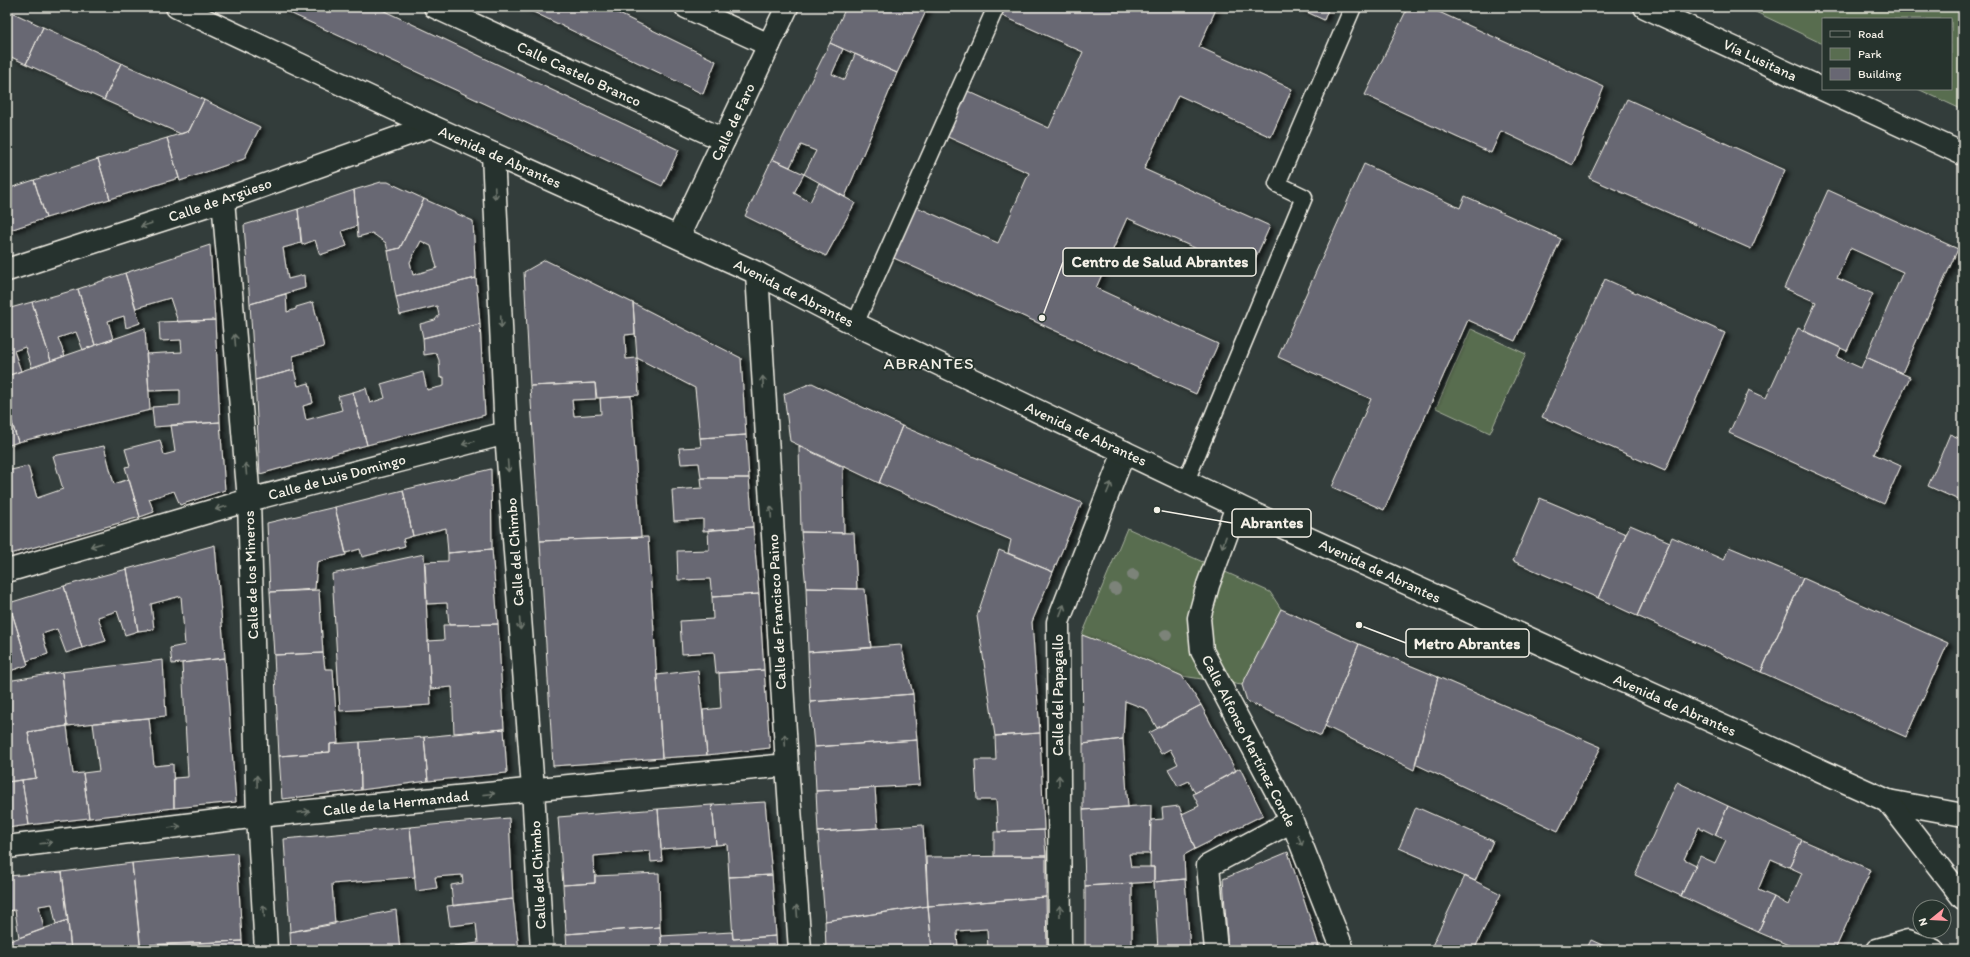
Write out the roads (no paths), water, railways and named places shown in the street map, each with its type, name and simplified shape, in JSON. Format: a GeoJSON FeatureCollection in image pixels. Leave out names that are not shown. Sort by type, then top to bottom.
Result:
{"type":"FeatureCollection","features":[{"type":"Feature","properties":{"kind":"street","name":"Avenida de Abrantes"},"geometry":{"type":"LineString","coordinates":[[177,7],[431,126],[757,273],[855,324],[1392,578],[1888,801],[1963,898]]}},
{"type":"Feature","properties":{"kind":"street","name":"Calle Castelo Branco"},"geometry":{"type":"LineString","coordinates":[[435,7],[724,140]]}},
{"type":"Feature","properties":{"kind":"street"},"geometry":{"type":"LineString","coordinates":[[686,7],[769,45]]}},
{"type":"Feature","properties":{"kind":"street","name":"Calle de Faro"},"geometry":{"type":"LineString","coordinates":[[678,237],[787,7]]}},
{"type":"Feature","properties":{"kind":"street","name":"Vía Lusitana"},"geometry":{"type":"LineString","coordinates":[[1645,7],[1822,89]]}},
{"type":"Feature","properties":{"kind":"street","name":"Vía Lusitana"},"geometry":{"type":"LineString","coordinates":[[1825,90],[1963,154]]}},
{"type":"Feature","properties":{"kind":"street","name":"Calle de Argüeso"},"geometry":{"type":"LineString","coordinates":[[7,270],[223,200],[431,126]]}},
{"type":"Feature","properties":{"kind":"street","name":"Calle del Chimbo"},"geometry":{"type":"LineString","coordinates":[[493,154],[506,433],[533,789],[542,950]]}},
{"type":"Feature","properties":{"kind":"street","name":"Calle de los Mineros"},"geometry":{"type":"LineString","coordinates":[[223,200],[249,500],[258,816],[266,950]]}},
{"type":"Feature","properties":{"kind":"street","name":"Calle de Francisco Paino"},"geometry":{"type":"LineString","coordinates":[[757,273],[786,765],[800,950]]}},
{"type":"Feature","properties":{"kind":"street","name":"Calle de Luis Domingo"},"geometry":{"type":"LineString","coordinates":[[7,571],[249,500],[506,433]]}},
{"type":"Feature","properties":{"kind":"street","name":"Calle del Papagallo"},"geometry":{"type":"LineString","coordinates":[[1060,950],[1058,622],[1124,452]]}},
{"type":"Feature","properties":{"kind":"street","name":"Calle Alfonso Martínez Conde"},"geometry":{"type":"LineString","coordinates":[[1237,506],[1208,585],[1199,618],[1202,650],[1292,821],[1343,950]]}},
{"type":"Feature","properties":{"kind":"street","name":"Calle de la Hermandad"},"geometry":{"type":"LineString","coordinates":[[7,847],[258,816],[786,765]]}},
{"type":"Feature","properties":{"kind":"street"},"geometry":{"type":"LineString","coordinates":[[1888,801],[1963,815]]}},
{"type":"Feature","properties":{"kind":"street"},"geometry":{"type":"LineString","coordinates":[[1216,950],[1208,866],[1292,821]]}},
{"type":"Feature","properties":{"kind":"street"},"geometry":{"type":"LineString","coordinates":[[1877,950],[1908,941],[1933,950]]}},
{"type":"Feature","properties":{"kind":"lane"},"geometry":{"type":"LineString","coordinates":[[855,324],[996,7]]}},
{"type":"Feature","properties":{"kind":"lane"},"geometry":{"type":"LineString","coordinates":[[1186,481],[1304,197],[1277,184],[1353,7]]}},
{"type":"Feature","properties":{"kind":"place","name":"Centro de Salud Abrantes"},"geometry":{"type":"Point","coordinates":[1042,318]}},
{"type":"Feature","properties":{"kind":"place","name":"Abrantes"},"geometry":{"type":"Point","coordinates":[1157,510]}},
{"type":"Feature","properties":{"kind":"place","name":"Metro Abrantes"},"geometry":{"type":"Point","coordinates":[1359,625]}},
{"type":"Feature","properties":{"kind":"district","name":"ABRANTES"},"geometry":{"type":"Point","coordinates":[929,363]}}]}
